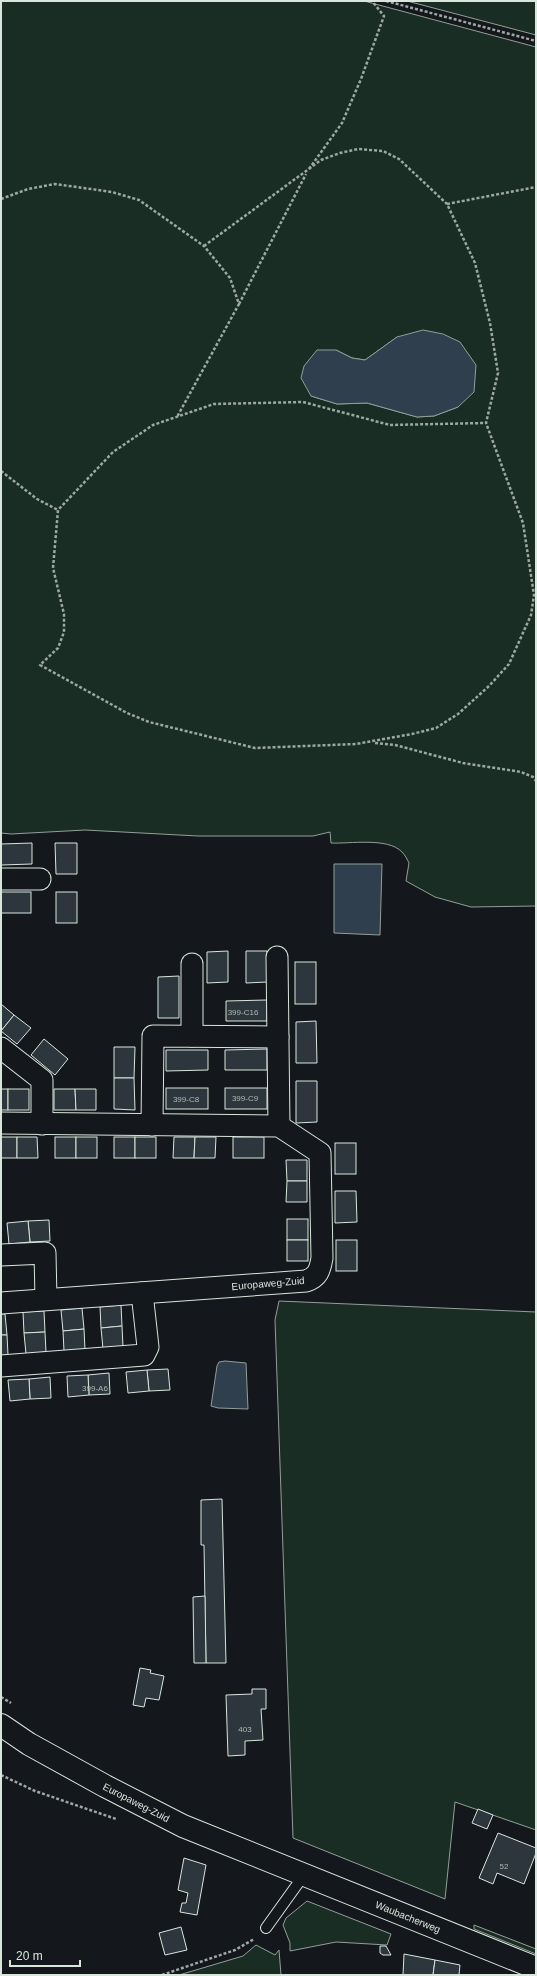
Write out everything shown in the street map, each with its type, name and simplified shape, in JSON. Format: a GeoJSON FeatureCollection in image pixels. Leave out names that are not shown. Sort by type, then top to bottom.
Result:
{"type":"FeatureCollection","features":[{"type":"Feature","properties":{"kind":"street"},"geometry":{"type":"LineString","coordinates":[[1,879],[40,879]]}},
{"type":"Feature","properties":{"kind":"street"},"geometry":{"type":"LineString","coordinates":[[1,1123],[279,1126],[277,956]]}},
{"type":"Feature","properties":{"kind":"street"},"geometry":{"type":"LineString","coordinates":[[192,964],[192,1036]]}},
{"type":"Feature","properties":{"kind":"street"},"geometry":{"type":"LineString","coordinates":[[152,1125],[153,1036],[278,1037]]}},
{"type":"Feature","properties":{"kind":"street"},"geometry":{"type":"LineString","coordinates":[[1,1048],[42,1080],[42,1124]]}},
{"type":"Feature","properties":{"kind":"street","name":"Europaweg-Zuid"},"geometry":{"type":"LineString","coordinates":[[1,1303],[306,1281],[316,1276],[320,1270],[322,1258],[320,1153],[279,1126]]}},
{"type":"Feature","properties":{"kind":"street"},"geometry":{"type":"LineString","coordinates":[[1,1255],[45,1253],[46,1299]]}},
{"type":"Feature","properties":{"kind":"street"},"geometry":{"type":"LineString","coordinates":[[1,1366],[144,1355],[148,1347],[142,1293]]}},
{"type":"Feature","properties":{"kind":"street","name":"Europaweg-Zuid"},"geometry":{"type":"LineString","coordinates":[[1,1725],[30,1744],[105,1786],[183,1826],[280,1865]]}},
{"type":"Feature","properties":{"kind":"street","name":"Waubacherweg"},"geometry":{"type":"LineString","coordinates":[[280,1865],[536,1968]]}},
{"type":"Feature","properties":{"kind":"lane"},"geometry":{"type":"LineString","coordinates":[[266,1928],[304,1875]]}},
{"type":"Feature","properties":{"kind":"path"},"geometry":{"type":"LineString","coordinates":[[176,417],[239,304],[307,172],[342,123],[361,79],[384,16],[372,1]]}},
{"type":"Feature","properties":{"kind":"path"},"geometry":{"type":"LineString","coordinates":[[386,1],[536,41]]}},
{"type":"Feature","properties":{"kind":"path"},"geometry":{"type":"LineString","coordinates":[[204,246],[307,172],[321,160],[340,153],[358,150],[383,151],[412,169],[447,204],[475,263],[490,323],[498,372],[486,423],[523,523],[534,595],[531,615],[509,664],[489,686],[458,714],[436,728],[370,742],[255,748],[149,722],[127,713],[40,664],[58,648],[64,632],[64,614],[53,568],[58,510],[113,452],[153,425],[214,404],[304,402],[390,425],[486,423]]}},
{"type":"Feature","properties":{"kind":"path"},"geometry":{"type":"LineString","coordinates":[[1,199],[28,189],[55,184],[112,192],[139,200],[204,246],[230,278],[239,304]]}},
{"type":"Feature","properties":{"kind":"path"},"geometry":{"type":"LineString","coordinates":[[447,204],[536,187]]}},
{"type":"Feature","properties":{"kind":"path"},"geometry":{"type":"LineString","coordinates":[[1,472],[37,499],[58,510]]}},
{"type":"Feature","properties":{"kind":"path"},"geometry":{"type":"LineString","coordinates":[[370,742],[395,745],[463,763],[521,772],[533,777],[536,781]]}},
{"type":"Feature","properties":{"kind":"path"},"geometry":{"type":"LineString","coordinates":[[162,1975],[235,1950],[255,1939],[266,1928]]}},
{"type":"Feature","properties":{"kind":"green space"},"geometry":{"type":"Polygon","coordinates":[[[1,1],[364,1],[536,47],[536,906],[471,907],[435,897],[406,881],[409,863],[403,853],[396,847],[388,844],[368,842],[331,843],[330,832],[313,836],[198,836],[85,830],[11,834],[1,833],[1,1]],[[397,337],[365,360],[352,358],[336,350],[311,396],[337,404],[367,403],[417,417],[434,416],[458,407],[397,337]]]}},
{"type":"Feature","properties":{"kind":"green space"},"geometry":{"type":"Polygon","coordinates":[[[407,1],[536,1],[536,35],[407,1]]]}},
{"type":"Feature","properties":{"kind":"green space"},"geometry":{"type":"Polygon","coordinates":[[[279,1301],[536,1312],[536,1830],[455,1802],[445,1899],[293,1838],[275,1320],[279,1301]]]}},
{"type":"Feature","properties":{"kind":"green space"},"geometry":{"type":"Polygon","coordinates":[[[307,1901],[391,1934],[387,1945],[336,1942],[290,1951],[290,1943],[283,1925],[286,1918],[307,1901]]]}},
{"type":"Feature","properties":{"kind":"green space"},"geometry":{"type":"Polygon","coordinates":[[[474,1925],[536,1949],[536,1954],[474,1929],[474,1925]]]}},
{"type":"Feature","properties":{"kind":"green space"},"geometry":{"type":"Polygon","coordinates":[[[256,1945],[275,1955],[279,1950],[281,1975],[179,1975],[243,1956],[256,1945]]]}},
{"type":"Feature","properties":{"kind":"water"},"geometry":{"type":"Polygon","coordinates":[[[423,330],[443,334],[460,342],[476,365],[474,392],[458,407],[434,416],[417,417],[367,403],[337,404],[311,396],[301,378],[304,366],[317,350],[336,350],[352,358],[365,360],[397,337],[423,330]]]}},
{"type":"Feature","properties":{"kind":"water"},"geometry":{"type":"Polygon","coordinates":[[[334,864],[382,864],[380,935],[334,933],[334,864]]]}},
{"type":"Feature","properties":{"kind":"water"},"geometry":{"type":"Polygon","coordinates":[[[225,1361],[246,1363],[248,1409],[218,1408],[211,1406],[217,1366],[219,1362],[225,1361]]]}},
{"type":"Feature","properties":{"kind":"building"},"geometry":{"type":"Polygon","coordinates":[[[32,843],[32,864],[1,865],[1,844],[32,843]]]}},
{"type":"Feature","properties":{"kind":"building"},"geometry":{"type":"Polygon","coordinates":[[[55,843],[77,843],[77,874],[56,874],[55,843]]]}},
{"type":"Feature","properties":{"kind":"building"},"geometry":{"type":"Polygon","coordinates":[[[1,892],[31,892],[31,913],[1,913],[1,892]]]}},
{"type":"Feature","properties":{"kind":"building"},"geometry":{"type":"Polygon","coordinates":[[[56,892],[77,892],[77,923],[56,923],[56,892]]]}},
{"type":"Feature","properties":{"kind":"building"},"geometry":{"type":"Polygon","coordinates":[[[228,951],[228,982],[207,983],[207,952],[228,951]]]}},
{"type":"Feature","properties":{"kind":"building"},"geometry":{"type":"Polygon","coordinates":[[[246,951],[267,951],[267,982],[246,983],[246,951]]]}},
{"type":"Feature","properties":{"kind":"building"},"geometry":{"type":"Polygon","coordinates":[[[295,962],[316,962],[316,1004],[295,1004],[295,962]]]}},
{"type":"Feature","properties":{"kind":"building"},"geometry":{"type":"Polygon","coordinates":[[[179,976],[179,1018],[158,1018],[158,977],[179,976]]]}},
{"type":"Feature","properties":{"kind":"building"},"geometry":{"type":"Polygon","coordinates":[[[267,1000],[267,1021],[226,1021],[226,1001],[267,1000]]]}},
{"type":"Feature","properties":{"kind":"building"},"geometry":{"type":"Polygon","coordinates":[[[1,1004],[14,1015],[1,1031],[1,1004]]]}},
{"type":"Feature","properties":{"kind":"building"},"geometry":{"type":"Polygon","coordinates":[[[14,1015],[31,1028],[17,1044],[1,1031],[14,1015]]]}},
{"type":"Feature","properties":{"kind":"building"},"geometry":{"type":"Polygon","coordinates":[[[316,1021],[317,1063],[296,1063],[296,1022],[316,1021]]]}},
{"type":"Feature","properties":{"kind":"building"},"geometry":{"type":"Polygon","coordinates":[[[44,1039],[68,1059],[55,1075],[31,1055],[44,1039]]]}},
{"type":"Feature","properties":{"kind":"building"},"geometry":{"type":"Polygon","coordinates":[[[114,1047],[135,1047],[134,1078],[114,1078],[114,1047]]]}},
{"type":"Feature","properties":{"kind":"building"},"geometry":{"type":"Polygon","coordinates":[[[267,1049],[267,1070],[225,1070],[225,1050],[267,1049]]]}},
{"type":"Feature","properties":{"kind":"building"},"geometry":{"type":"Polygon","coordinates":[[[166,1050],[208,1050],[208,1070],[166,1071],[166,1050]]]}},
{"type":"Feature","properties":{"kind":"building"},"geometry":{"type":"Polygon","coordinates":[[[114,1078],[134,1078],[135,1110],[114,1109],[114,1078]]]}},
{"type":"Feature","properties":{"kind":"building"},"geometry":{"type":"Polygon","coordinates":[[[296,1081],[317,1081],[317,1122],[296,1123],[296,1081]]]}},
{"type":"Feature","properties":{"kind":"building"},"geometry":{"type":"Polygon","coordinates":[[[166,1088],[208,1088],[208,1109],[166,1109],[166,1088]]]}},
{"type":"Feature","properties":{"kind":"building"},"geometry":{"type":"Polygon","coordinates":[[[225,1088],[267,1088],[267,1109],[225,1109],[225,1088]]]}},
{"type":"Feature","properties":{"kind":"building"},"geometry":{"type":"Polygon","coordinates":[[[1,1089],[8,1089],[8,1110],[1,1110],[1,1089]]]}},
{"type":"Feature","properties":{"kind":"building"},"geometry":{"type":"Polygon","coordinates":[[[8,1089],[29,1089],[29,1110],[8,1110],[8,1089]]]}},
{"type":"Feature","properties":{"kind":"building"},"geometry":{"type":"Polygon","coordinates":[[[54,1089],[75,1089],[76,1110],[54,1110],[54,1089]]]}},
{"type":"Feature","properties":{"kind":"building"},"geometry":{"type":"Polygon","coordinates":[[[75,1089],[96,1089],[96,1110],[76,1110],[75,1089]]]}},
{"type":"Feature","properties":{"kind":"building"},"geometry":{"type":"Polygon","coordinates":[[[1,1137],[17,1137],[17,1158],[1,1158],[1,1137]]]}},
{"type":"Feature","properties":{"kind":"building"},"geometry":{"type":"Polygon","coordinates":[[[17,1137],[37,1137],[38,1158],[17,1158],[17,1137]]]}},
{"type":"Feature","properties":{"kind":"building"},"geometry":{"type":"Polygon","coordinates":[[[55,1137],[76,1137],[76,1158],[55,1158],[55,1137]]]}},
{"type":"Feature","properties":{"kind":"building"},"geometry":{"type":"Polygon","coordinates":[[[76,1137],[97,1137],[97,1158],[76,1158],[76,1137]]]}},
{"type":"Feature","properties":{"kind":"building"},"geometry":{"type":"Polygon","coordinates":[[[114,1137],[135,1137],[135,1158],[114,1158],[114,1137]]]}},
{"type":"Feature","properties":{"kind":"building"},"geometry":{"type":"Polygon","coordinates":[[[135,1137],[156,1137],[156,1158],[135,1158],[135,1137]]]}},
{"type":"Feature","properties":{"kind":"building"},"geometry":{"type":"Polygon","coordinates":[[[174,1137],[195,1137],[194,1158],[173,1158],[174,1137]]]}},
{"type":"Feature","properties":{"kind":"building"},"geometry":{"type":"Polygon","coordinates":[[[195,1137],[216,1137],[215,1158],[194,1158],[195,1137]]]}},
{"type":"Feature","properties":{"kind":"building"},"geometry":{"type":"Polygon","coordinates":[[[233,1137],[264,1137],[264,1158],[233,1158],[233,1137]]]}},
{"type":"Feature","properties":{"kind":"building"},"geometry":{"type":"Polygon","coordinates":[[[335,1143],[356,1143],[356,1174],[335,1174],[335,1143]]]}},
{"type":"Feature","properties":{"kind":"building"},"geometry":{"type":"Polygon","coordinates":[[[286,1160],[307,1160],[307,1181],[287,1181],[286,1160]]]}},
{"type":"Feature","properties":{"kind":"building"},"geometry":{"type":"Polygon","coordinates":[[[287,1181],[307,1181],[307,1202],[286,1202],[287,1181]]]}},
{"type":"Feature","properties":{"kind":"building"},"geometry":{"type":"Polygon","coordinates":[[[335,1191],[356,1191],[357,1222],[335,1223],[335,1191]]]}},
{"type":"Feature","properties":{"kind":"building"},"geometry":{"type":"Polygon","coordinates":[[[287,1219],[308,1219],[308,1240],[287,1240],[287,1219]]]}},
{"type":"Feature","properties":{"kind":"building"},"geometry":{"type":"Polygon","coordinates":[[[49,1220],[50,1241],[30,1242],[28,1221],[49,1220]]]}},
{"type":"Feature","properties":{"kind":"building"},"geometry":{"type":"Polygon","coordinates":[[[28,1221],[30,1242],[9,1244],[7,1223],[28,1221]]]}},
{"type":"Feature","properties":{"kind":"building"},"geometry":{"type":"Polygon","coordinates":[[[287,1240],[308,1240],[308,1261],[287,1261],[287,1240]]]}},
{"type":"Feature","properties":{"kind":"building"},"geometry":{"type":"Polygon","coordinates":[[[336,1240],[357,1240],[357,1271],[336,1271],[336,1240]]]}},
{"type":"Feature","properties":{"kind":"building"},"geometry":{"type":"Polygon","coordinates":[[[121,1305],[122,1326],[101,1328],[100,1307],[121,1305]]]}},
{"type":"Feature","properties":{"kind":"building"},"geometry":{"type":"Polygon","coordinates":[[[82,1308],[84,1329],[63,1331],[61,1310],[82,1308]]]}},
{"type":"Feature","properties":{"kind":"building"},"geometry":{"type":"Polygon","coordinates":[[[44,1311],[45,1332],[24,1333],[23,1312],[44,1311]]]}},
{"type":"Feature","properties":{"kind":"building"},"geometry":{"type":"Polygon","coordinates":[[[1,1314],[5,1314],[7,1335],[1,1335],[1,1314]]]}},
{"type":"Feature","properties":{"kind":"building"},"geometry":{"type":"Polygon","coordinates":[[[122,1326],[123,1347],[103,1349],[101,1328],[122,1326]]]}},
{"type":"Feature","properties":{"kind":"building"},"geometry":{"type":"Polygon","coordinates":[[[84,1329],[85,1350],[64,1351],[63,1331],[84,1329]]]}},
{"type":"Feature","properties":{"kind":"building"},"geometry":{"type":"Polygon","coordinates":[[[45,1332],[46,1352],[26,1354],[24,1333],[45,1332]]]}},
{"type":"Feature","properties":{"kind":"building"},"geometry":{"type":"Polygon","coordinates":[[[1,1335],[7,1335],[8,1355],[1,1356],[1,1335]]]}},
{"type":"Feature","properties":{"kind":"building"},"geometry":{"type":"Polygon","coordinates":[[[168,1369],[170,1390],[149,1391],[147,1370],[168,1369]]]}},
{"type":"Feature","properties":{"kind":"building"},"geometry":{"type":"Polygon","coordinates":[[[147,1370],[149,1391],[128,1393],[126,1372],[147,1370]]]}},
{"type":"Feature","properties":{"kind":"building"},"geometry":{"type":"Polygon","coordinates":[[[109,1373],[110,1394],[89,1395],[88,1375],[109,1373]]]}},
{"type":"Feature","properties":{"kind":"building"},"geometry":{"type":"Polygon","coordinates":[[[88,1375],[89,1395],[68,1397],[67,1376],[88,1375]]]}},
{"type":"Feature","properties":{"kind":"building"},"geometry":{"type":"Polygon","coordinates":[[[50,1377],[51,1398],[30,1399],[29,1379],[50,1377]]]}},
{"type":"Feature","properties":{"kind":"building"},"geometry":{"type":"Polygon","coordinates":[[[29,1379],[30,1399],[10,1401],[8,1380],[29,1379]]]}},
{"type":"Feature","properties":{"kind":"building"},"geometry":{"type":"Polygon","coordinates":[[[222,1499],[226,1663],[206,1663],[204,1545],[201,1545],[201,1500],[222,1499]]]}},
{"type":"Feature","properties":{"kind":"building"},"geometry":{"type":"Polygon","coordinates":[[[205,1596],[206,1663],[194,1663],[193,1597],[205,1596]]]}},
{"type":"Feature","properties":{"kind":"building"},"geometry":{"type":"Polygon","coordinates":[[[140,1668],[151,1670],[150,1673],[164,1676],[159,1700],[146,1698],[144,1707],[133,1705],[140,1668]]]}},
{"type":"Feature","properties":{"kind":"building"},"geometry":{"type":"Polygon","coordinates":[[[252,1689],[266,1689],[266,1709],[261,1709],[263,1740],[245,1741],[245,1755],[228,1756],[226,1695],[252,1694],[252,1689]]]}},
{"type":"Feature","properties":{"kind":"building"},"geometry":{"type":"Polygon","coordinates":[[[478,1809],[493,1815],[487,1829],[472,1823],[478,1809]]]}},
{"type":"Feature","properties":{"kind":"building"},"geometry":{"type":"Polygon","coordinates":[[[498,1833],[536,1848],[536,1853],[524,1884],[497,1873],[493,1884],[479,1878],[498,1833]]]}},
{"type":"Feature","properties":{"kind":"building"},"geometry":{"type":"Polygon","coordinates":[[[184,1858],[206,1865],[197,1915],[180,1912],[182,1903],[186,1903],[188,1893],[178,1890],[184,1858]]]}},
{"type":"Feature","properties":{"kind":"building"},"geometry":{"type":"Polygon","coordinates":[[[181,1927],[187,1950],[165,1955],[159,1933],[181,1927]]]}},
{"type":"Feature","properties":{"kind":"building"},"geometry":{"type":"Polygon","coordinates":[[[380,1946],[386,1946],[391,1955],[383,1955],[380,1953],[380,1946]]]}},
{"type":"Feature","properties":{"kind":"building"},"geometry":{"type":"Polygon","coordinates":[[[404,1954],[435,1960],[433,1975],[403,1975],[404,1954]]]}},
{"type":"Feature","properties":{"kind":"building"},"geometry":{"type":"Polygon","coordinates":[[[435,1960],[460,1965],[459,1975],[433,1975],[435,1960]]]}}]}
